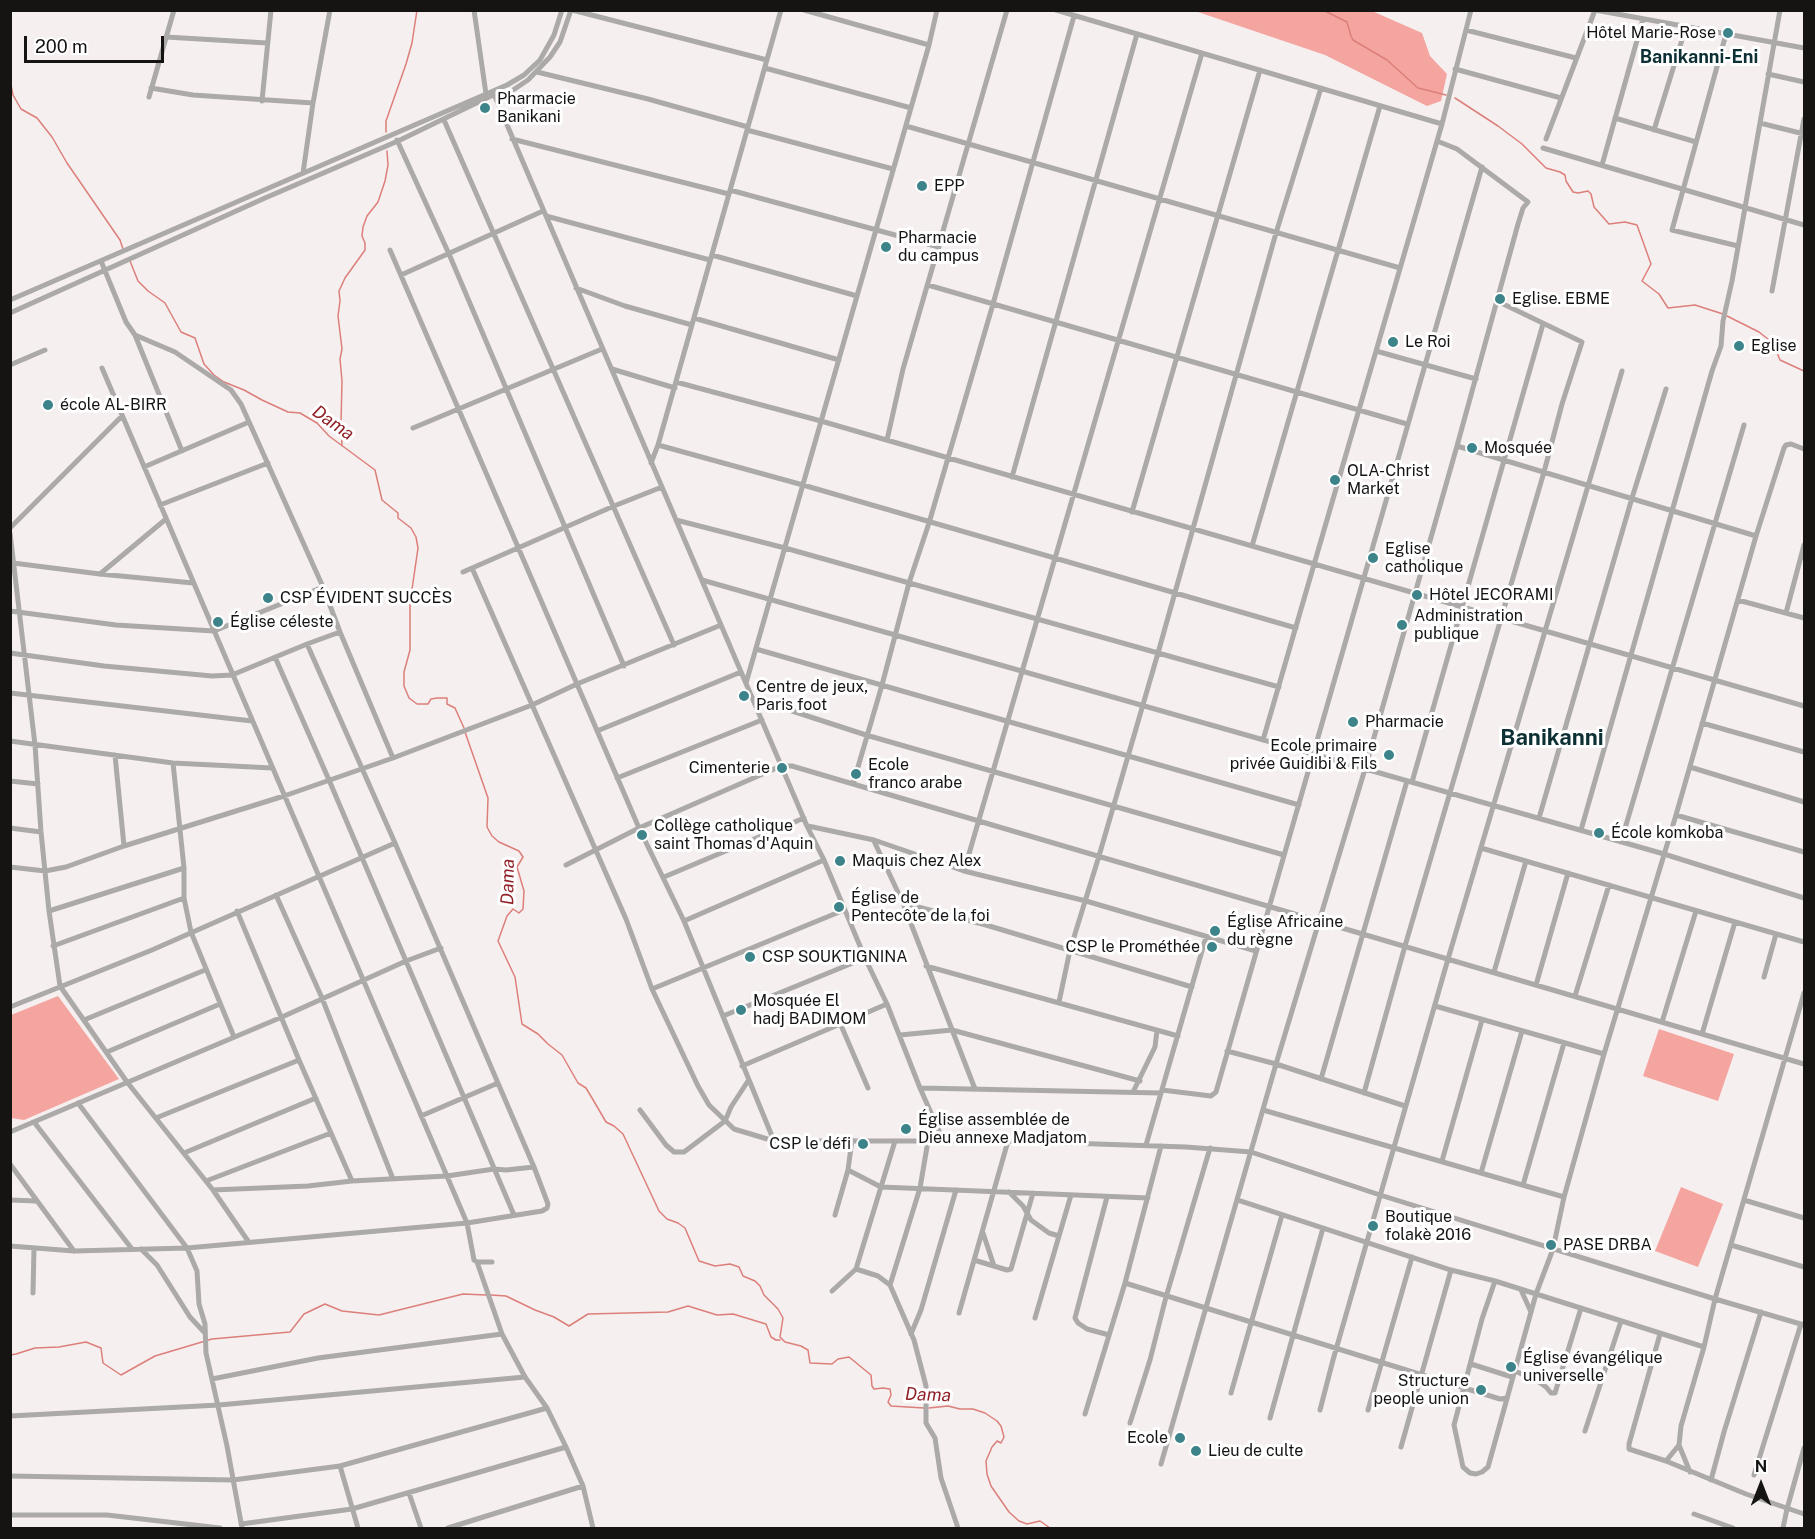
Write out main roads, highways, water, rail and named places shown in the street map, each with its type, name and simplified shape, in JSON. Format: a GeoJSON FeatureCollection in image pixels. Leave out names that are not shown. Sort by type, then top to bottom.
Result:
{"type":"FeatureCollection","features":[{"type":"Feature","properties":{"kind":"waterway"},"geometry":{"type":"LineString","coordinates":[[386,132],[386,121],[412,43],[417,10]]}},
{"type":"Feature","properties":{"kind":"waterway"},"geometry":{"type":"LineString","coordinates":[[1323,10],[1347,22],[1353,40],[1387,60],[1418,88],[1446,95]]}},
{"type":"Feature","properties":{"kind":"waterway","name":"Dama"},"geometry":{"type":"LineString","coordinates":[[10,80],[13,95],[21,109],[37,118],[52,137],[67,163],[120,240],[123,249]]}},
{"type":"Feature","properties":{"kind":"waterway"},"geometry":{"type":"LineString","coordinates":[[1455,98],[1522,144],[1546,168],[1565,175],[1573,192],[1588,191],[1594,207],[1609,224],[1625,222],[1637,225],[1651,264],[1642,281],[1659,294],[1668,308],[1695,305],[1723,314]]}},
{"type":"Feature","properties":{"kind":"waterway"},"geometry":{"type":"LineString","coordinates":[[342,446],[340,359],[342,349],[338,316],[339,291],[345,278],[365,250],[363,227],[367,216],[378,202],[385,181],[388,165],[387,151]]}},
{"type":"Feature","properties":{"kind":"waterway","name":"Dama"},"geometry":{"type":"LineString","coordinates":[[130,261],[138,281],[165,303],[181,332],[195,338],[204,364],[214,375],[262,400],[288,412],[300,413],[317,423],[329,436],[375,470],[382,500],[398,513],[398,518],[411,528],[418,548],[410,603],[410,650],[404,672],[404,686],[409,698],[417,704],[428,704],[431,699],[447,698],[447,704],[455,708],[464,728]]}},
{"type":"Feature","properties":{"kind":"waterway"},"geometry":{"type":"LineString","coordinates":[[1727,316],[1759,332],[1773,343],[1780,360],[1804,371]]}},
{"type":"Feature","properties":{"kind":"waterway","name":"Dama"},"geometry":{"type":"LineString","coordinates":[[465,732],[488,798],[487,827],[499,842],[519,851],[523,857],[517,867],[524,891],[523,909],[519,913],[513,909],[507,916],[498,941],[515,977],[522,1024],[538,1034],[562,1055],[578,1083],[586,1088],[606,1122],[623,1134],[659,1211],[667,1219],[685,1228],[699,1261],[715,1266],[730,1264],[739,1267],[743,1276],[755,1281],[783,1318],[780,1337],[785,1342],[808,1350],[810,1363],[832,1364],[838,1359],[849,1357],[871,1375],[874,1389],[890,1389],[891,1395],[888,1402],[891,1406],[924,1408]]}},
{"type":"Feature","properties":{"kind":"waterway"},"geometry":{"type":"LineString","coordinates":[[10,1355],[35,1348],[59,1347],[86,1342],[101,1348],[103,1363],[121,1375],[155,1356],[212,1339],[290,1332],[304,1314],[325,1304],[342,1311],[379,1315],[463,1294],[486,1295]]}},
{"type":"Feature","properties":{"kind":"waterway"},"geometry":{"type":"LineString","coordinates":[[491,1295],[506,1296],[569,1326],[588,1314],[668,1312],[688,1306],[717,1315],[733,1314],[766,1324],[771,1337],[780,1340]]}},
{"type":"Feature","properties":{"kind":"waterway","name":"Dama"},"geometry":{"type":"LineString","coordinates":[[929,1408],[948,1406],[973,1409],[997,1421],[1004,1437],[1001,1443],[997,1441],[992,1447],[986,1461],[991,1486],[1009,1512],[1019,1521],[1027,1524],[1040,1521],[1050,1528]]}},
{"type":"Feature","properties":{"kind":"place","name":"Hôtel Marie-Rose"},"geometry":{"type":"Point","coordinates":[1728,33]}},
{"type":"Feature","properties":{"kind":"place","name":"Pharmacie Banikani"},"geometry":{"type":"Point","coordinates":[485,108]}},
{"type":"Feature","properties":{"kind":"place","name":"EPP"},"geometry":{"type":"Point","coordinates":[922,186]}},
{"type":"Feature","properties":{"kind":"place","name":"Pharmacie du campus"},"geometry":{"type":"Point","coordinates":[886,247]}},
{"type":"Feature","properties":{"kind":"place","name":"Eglise. EBME"},"geometry":{"type":"Point","coordinates":[1500,299]}},
{"type":"Feature","properties":{"kind":"place","name":"Le Roi"},"geometry":{"type":"Point","coordinates":[1393,342]}},
{"type":"Feature","properties":{"kind":"place","name":"Eglise"},"geometry":{"type":"Point","coordinates":[1739,346]}},
{"type":"Feature","properties":{"kind":"place","name":"école AL-BIRR"},"geometry":{"type":"Point","coordinates":[48,405]}},
{"type":"Feature","properties":{"kind":"place","name":"Mosquée"},"geometry":{"type":"Point","coordinates":[1472,448]}},
{"type":"Feature","properties":{"kind":"place","name":"OLA-Christ Market"},"geometry":{"type":"Point","coordinates":[1335,480]}},
{"type":"Feature","properties":{"kind":"place","name":"Eglise catholique"},"geometry":{"type":"Point","coordinates":[1373,558]}},
{"type":"Feature","properties":{"kind":"place","name":"Hôtel JECORAMI"},"geometry":{"type":"Point","coordinates":[1417,595]}},
{"type":"Feature","properties":{"kind":"place","name":"CSP ÉVIDENT SUCCÈS"},"geometry":{"type":"Point","coordinates":[268,598]}},
{"type":"Feature","properties":{"kind":"place","name":"Église céleste"},"geometry":{"type":"Point","coordinates":[218,622]}},
{"type":"Feature","properties":{"kind":"place","name":"Administration publique"},"geometry":{"type":"Point","coordinates":[1402,625]}},
{"type":"Feature","properties":{"kind":"place","name":"Centre de jeux, Paris foot"},"geometry":{"type":"Point","coordinates":[744,696]}},
{"type":"Feature","properties":{"kind":"place","name":"Pharmacie"},"geometry":{"type":"Point","coordinates":[1353,722]}},
{"type":"Feature","properties":{"kind":"place","name":"Ecole primaire privée Guidibi & Fils"},"geometry":{"type":"Point","coordinates":[1389,755]}},
{"type":"Feature","properties":{"kind":"place","name":"Cimenterie"},"geometry":{"type":"Point","coordinates":[782,768]}},
{"type":"Feature","properties":{"kind":"place","name":"Ecole franco arabe"},"geometry":{"type":"Point","coordinates":[856,774]}},
{"type":"Feature","properties":{"kind":"place","name":"École komkoba"},"geometry":{"type":"Point","coordinates":[1599,833]}},
{"type":"Feature","properties":{"kind":"place","name":"Collège catholique saint Thomas d'Aquin"},"geometry":{"type":"Point","coordinates":[642,835]}},
{"type":"Feature","properties":{"kind":"place","name":"Maquis chez Alex"},"geometry":{"type":"Point","coordinates":[840,861]}},
{"type":"Feature","properties":{"kind":"place","name":"Église de Pentecôte de la foi"},"geometry":{"type":"Point","coordinates":[839,907]}},
{"type":"Feature","properties":{"kind":"place","name":"Église Africaine du règne"},"geometry":{"type":"Point","coordinates":[1215,931]}},
{"type":"Feature","properties":{"kind":"place","name":"CSP le Prométhée"},"geometry":{"type":"Point","coordinates":[1212,947]}},
{"type":"Feature","properties":{"kind":"place","name":"CSP SOUKTIGNINA"},"geometry":{"type":"Point","coordinates":[750,957]}},
{"type":"Feature","properties":{"kind":"place","name":"Mosquée El hadj BADIMOM"},"geometry":{"type":"Point","coordinates":[741,1010]}},
{"type":"Feature","properties":{"kind":"place","name":"Église assemblée de Dieu annexe Madjatom"},"geometry":{"type":"Point","coordinates":[906,1129]}},
{"type":"Feature","properties":{"kind":"place","name":"CSP le défi"},"geometry":{"type":"Point","coordinates":[863,1144]}},
{"type":"Feature","properties":{"kind":"place","name":"Boutique folakè 2016"},"geometry":{"type":"Point","coordinates":[1373,1226]}},
{"type":"Feature","properties":{"kind":"place","name":"PASE DRBA"},"geometry":{"type":"Point","coordinates":[1551,1245]}},
{"type":"Feature","properties":{"kind":"place","name":"Église évangélique universelle"},"geometry":{"type":"Point","coordinates":[1511,1367]}},
{"type":"Feature","properties":{"kind":"place","name":"Structure people union"},"geometry":{"type":"Point","coordinates":[1481,1390]}},
{"type":"Feature","properties":{"kind":"place","name":"Ecole"},"geometry":{"type":"Point","coordinates":[1180,1438]}},
{"type":"Feature","properties":{"kind":"place","name":"Lieu de culte"},"geometry":{"type":"Point","coordinates":[1196,1451]}},
{"type":"Feature","properties":{"kind":"district","name":"Banikanni-Eni"},"geometry":{"type":"Point","coordinates":[1699,57]}},
{"type":"Feature","properties":{"kind":"district","name":"Banikanni"},"geometry":{"type":"Point","coordinates":[1552,738]}}]}
